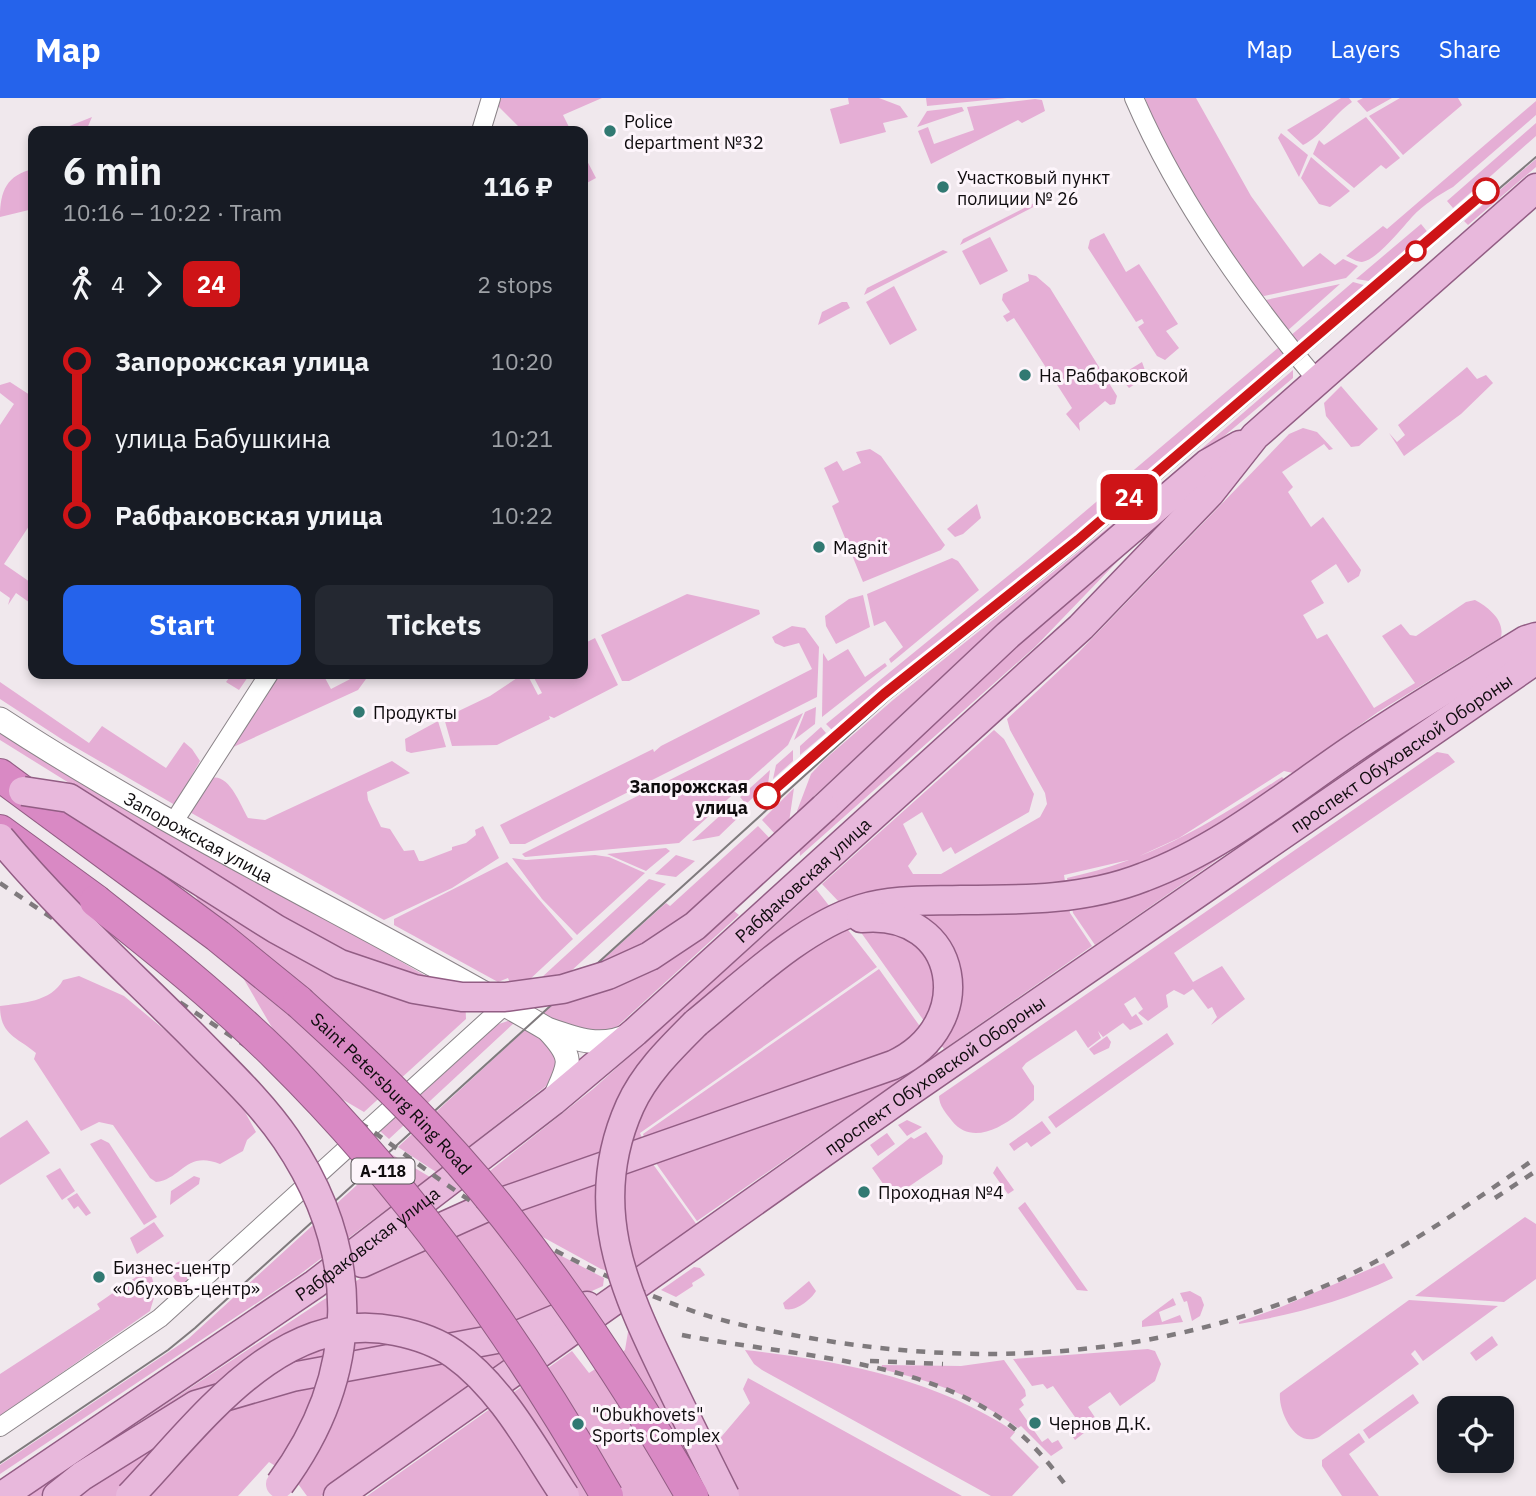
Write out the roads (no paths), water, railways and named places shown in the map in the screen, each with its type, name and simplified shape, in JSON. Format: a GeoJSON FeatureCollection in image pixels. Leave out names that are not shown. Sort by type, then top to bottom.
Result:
{"type":"FeatureCollection","features":[{"type":"Feature","properties":{"kind":"highway","name":"Saint Petersburg Ring Road"},"geometry":{"type":"LineString","coordinates":[[12,783],[218,936],[289,994],[356,1054],[424,1122],[505,1215],[566,1297],[658,1436],[692,1496]]}},
{"type":"Feature","properties":{"kind":"highway","name":"А-118"},"geometry":{"type":"LineString","coordinates":[[0,831],[96,901],[194,979],[277,1056],[337,1118],[451,1255],[516,1348],[607,1496]]}},
{"type":"Feature","properties":{"kind":"main road","name":"Рабфаковская улица"},"geometry":{"type":"LineString","coordinates":[[2,1496],[314,1284],[553,1101],[635,1032],[1081,627],[1210,493],[1255,436],[1315,379],[1536,188]]}},
{"type":"Feature","properties":{"kind":"main road"},"geometry":{"type":"LineString","coordinates":[[12,783],[69,798],[276,929],[340,964],[414,989],[462,997],[505,997],[564,989],[608,975],[650,956],[714,909],[1008,635],[1208,464],[1255,436]]}},
{"type":"Feature","properties":{"kind":"main road"},"geometry":{"type":"LineString","coordinates":[[725,1496],[635,1313],[616,1261],[610,1223],[612,1156],[630,1105],[662,1057],[696,1023],[763,969],[832,922],[859,909],[884,903],[1048,898],[1090,892],[1144,878],[1189,857],[1230,833],[1387,725],[1526,640],[1536,637]]}},
{"type":"Feature","properties":{"kind":"main road","name":"проспект Обуховской Обороны"},"geometry":{"type":"LineString","coordinates":[[338,1496],[603,1311],[658,1268],[1536,660]]}},
{"type":"Feature","properties":{"kind":"main road"},"geometry":{"type":"LineString","coordinates":[[0,838],[37,883],[261,1107],[301,1163],[325,1209],[339,1261],[342,1288],[339,1356],[316,1427],[274,1490]]}},
{"type":"Feature","properties":{"kind":"main road"},"geometry":{"type":"LineString","coordinates":[[314,1284],[482,1209],[893,1065],[916,1051],[943,1020],[949,992],[949,979],[936,947],[924,934],[895,921],[871,917],[832,922]]}},
{"type":"Feature","properties":{"kind":"main road"},"geometry":{"type":"LineString","coordinates":[[57,1496],[104,1461],[196,1405],[292,1377],[518,1335],[556,1321],[658,1268]]}},
{"type":"Feature","properties":{"kind":"main road"},"geometry":{"type":"LineString","coordinates":[[130,1496],[242,1378],[269,1358],[317,1334],[355,1327],[384,1328],[413,1335],[456,1355],[494,1393],[565,1496]]}},
{"type":"Feature","properties":{"kind":"street"},"geometry":{"type":"LineString","coordinates":[[483,126],[491,98]]}},
{"type":"Feature","properties":{"kind":"street"},"geometry":{"type":"LineString","coordinates":[[1134,98],[1150,135],[1249,298],[1315,379]]}},
{"type":"Feature","properties":{"kind":"street"},"geometry":{"type":"LineString","coordinates":[[173,823],[265,679]]}},
{"type":"Feature","properties":{"kind":"street","name":"Запорожская улица"},"geometry":{"type":"LineString","coordinates":[[0,719],[64,761],[173,823],[547,1029]]}},
{"type":"Feature","properties":{"kind":"street"},"geometry":{"type":"LineString","coordinates":[[0,1427],[160,1318],[505,1005]]}},
{"type":"Feature","properties":{"kind":"street"},"geometry":{"type":"LineString","coordinates":[[547,1029],[580,1040],[596,1042],[616,1041],[635,1032]]}},
{"type":"Feature","properties":{"kind":"street"},"geometry":{"type":"LineString","coordinates":[[547,1029],[568,1052],[569,1064],[553,1101]]}},
{"type":"Feature","properties":{"kind":"tram line"},"geometry":{"type":"LineString","coordinates":[[0,1463],[168,1350],[195,1328],[888,700],[1082,546],[1536,157]]}},
{"type":"Feature","properties":{"kind":"tram line","name":"24"},"geometry":{"type":"LineString","coordinates":[[767,796],[884,694],[1078,540],[1486,191]]}},
{"type":"Feature","properties":{"kind":"railway"},"geometry":{"type":"LineString","coordinates":[[0,883],[526,1235],[604,1275],[657,1298],[731,1322],[794,1335],[879,1348],[1016,1354],[1083,1349],[1150,1339],[1217,1324],[1282,1303],[1372,1263],[1444,1221],[1536,1158]]}},
{"type":"Feature","properties":{"kind":"railway"},"geometry":{"type":"LineString","coordinates":[[1495,1198],[1536,1171]]}},
{"type":"Feature","properties":{"kind":"railway"},"geometry":{"type":"LineString","coordinates":[[682,1335],[857,1364],[944,1388],[983,1407],[1017,1431],[1044,1457],[1067,1487]]}},
{"type":"Feature","properties":{"kind":"railway"},"geometry":{"type":"LineString","coordinates":[[870,1361],[943,1364]]}},
{"type":"Feature","properties":{"kind":"place","name":"Police department №32"},"geometry":{"type":"Point","coordinates":[610,131]}},
{"type":"Feature","properties":{"kind":"place","name":"Участковый пункт полиции № 26"},"geometry":{"type":"Point","coordinates":[943,187]}},
{"type":"Feature","properties":{"kind":"place","name":"На Рабфаковской"},"geometry":{"type":"Point","coordinates":[1025,375]}},
{"type":"Feature","properties":{"kind":"place","name":"Magnit"},"geometry":{"type":"Point","coordinates":[819,547]}},
{"type":"Feature","properties":{"kind":"place","name":"Продукты"},"geometry":{"type":"Point","coordinates":[359,712]}},
{"type":"Feature","properties":{"kind":"place","name":"Запорожская улица"},"geometry":{"type":"Point","coordinates":[767,796]}},
{"type":"Feature","properties":{"kind":"place","name":"Проходная №4"},"geometry":{"type":"Point","coordinates":[864,1192]}},
{"type":"Feature","properties":{"kind":"place","name":"Бизнес-центр «Обуховъ-центр»"},"geometry":{"type":"Point","coordinates":[99,1277]}},
{"type":"Feature","properties":{"kind":"place","name":"Чернов Д.К."},"geometry":{"type":"Point","coordinates":[1035,1423]}},
{"type":"Feature","properties":{"kind":"place","name":"\"Obukhovets\" Sports Complex"},"geometry":{"type":"Point","coordinates":[578,1424]}}]}
